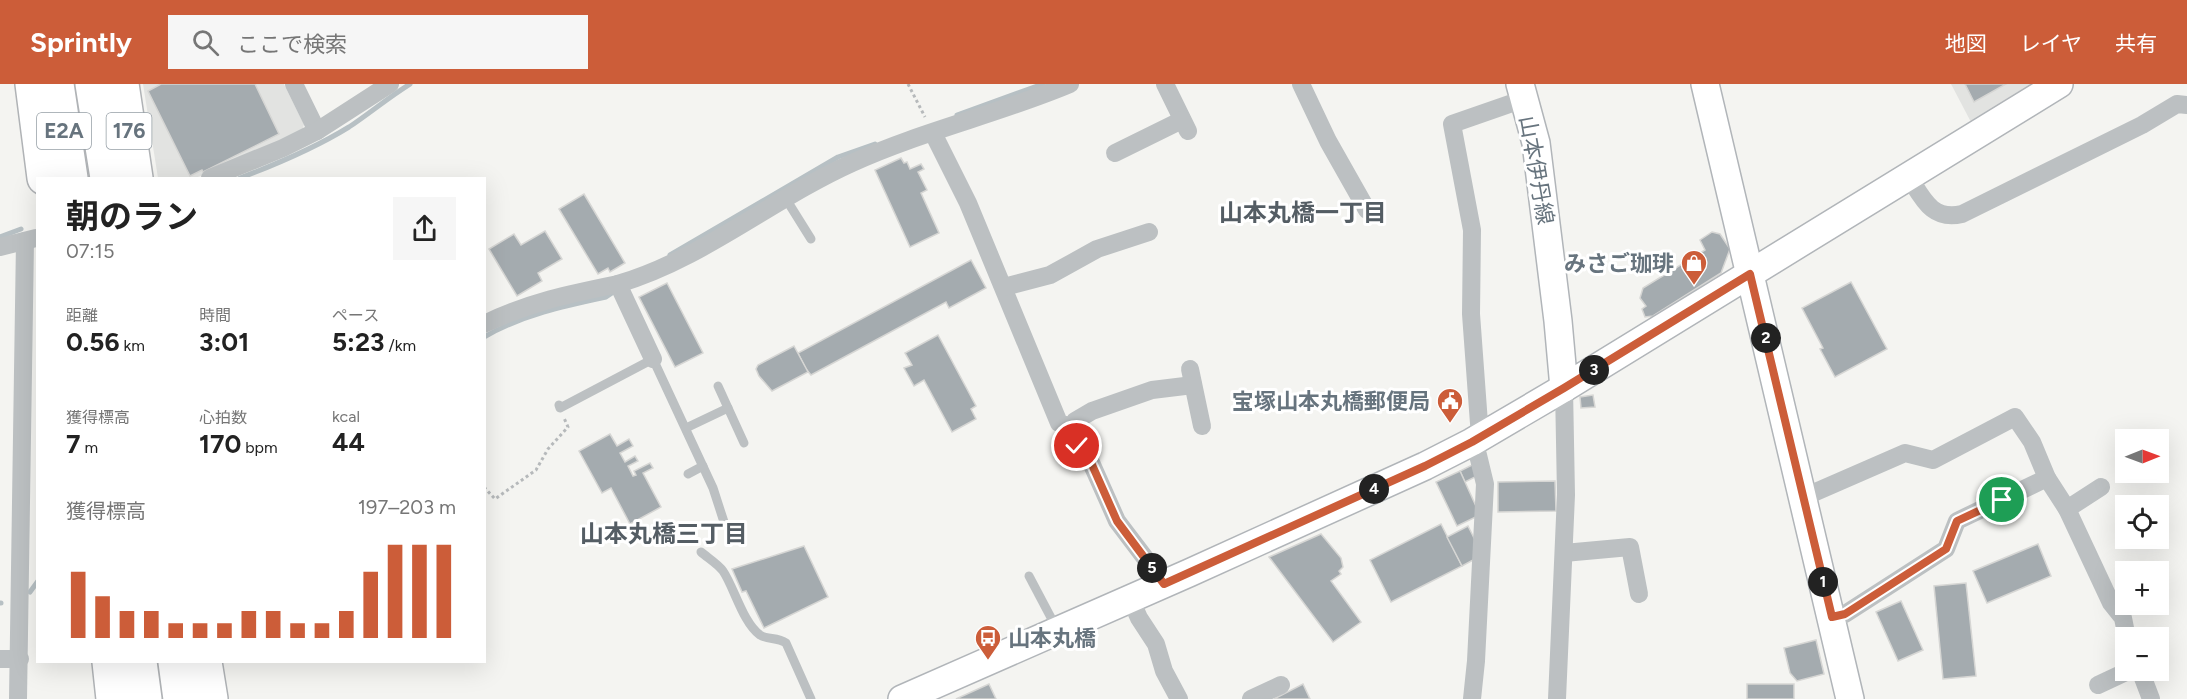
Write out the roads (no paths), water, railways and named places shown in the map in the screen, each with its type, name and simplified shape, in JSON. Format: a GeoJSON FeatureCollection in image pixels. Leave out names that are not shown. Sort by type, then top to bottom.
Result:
{"type":"FeatureCollection","features":[{"type":"Feature","properties":{"kind":"highway"},"geometry":{"type":"LineString","coordinates":[[32,84],[44,177]]}},
{"type":"Feature","properties":{"kind":"highway","name":"E2A"},"geometry":{"type":"LineString","coordinates":[[57,84],[71,177]]}},
{"type":"Feature","properties":{"kind":"highway","name":"E2A"},"geometry":{"type":"LineString","coordinates":[[92,84],[106,177]]}},
{"type":"Feature","properties":{"kind":"highway","name":"176"},"geometry":{"type":"LineString","coordinates":[[122,84],[136,177]]}},
{"type":"Feature","properties":{"kind":"highway"},"geometry":{"type":"LineString","coordinates":[[109,663],[113,699]]}},
{"type":"Feature","properties":{"kind":"highway"},"geometry":{"type":"LineString","coordinates":[[140,663],[145,699]]}},
{"type":"Feature","properties":{"kind":"highway"},"geometry":{"type":"LineString","coordinates":[[175,663],[180,699]]}},
{"type":"Feature","properties":{"kind":"highway"},"geometry":{"type":"LineString","coordinates":[[205,663],[211,699]]}},
{"type":"Feature","properties":{"kind":"street"},"geometry":{"type":"LineString","coordinates":[[294,84],[317,131]]}},
{"type":"Feature","properties":{"kind":"street"},"geometry":{"type":"LineString","coordinates":[[212,177],[283,148],[317,131],[390,84]]}},
{"type":"Feature","properties":{"kind":"street"},"geometry":{"type":"LineString","coordinates":[[486,323],[513,310],[546,299],[618,284],[666,267],[852,162],[1070,84]]}},
{"type":"Feature","properties":{"kind":"street"},"geometry":{"type":"LineString","coordinates":[[1120,146],[1185,125],[1165,84]]}},
{"type":"Feature","properties":{"kind":"street"},"geometry":{"type":"LineString","coordinates":[[1301,84],[1328,141],[1367,210]]}},
{"type":"Feature","properties":{"kind":"street"},"geometry":{"type":"LineString","coordinates":[[1705,84],[1850,699]]}},
{"type":"Feature","properties":{"kind":"street"},"geometry":{"type":"LineString","coordinates":[[902,699],[1164,584],[1425,466],[1476,440],[2059,84]]}},
{"type":"Feature","properties":{"kind":"street"},"geometry":{"type":"LineString","coordinates":[[1472,699],[1485,483],[1476,440],[1471,314],[1472,230],[1452,124],[1522,92]]}},
{"type":"Feature","properties":{"kind":"street","name":"山本伊丹線"},"geometry":{"type":"LineString","coordinates":[[1522,92],[1536,143],[1564,388]]}},
{"type":"Feature","properties":{"kind":"street"},"geometry":{"type":"LineString","coordinates":[[1908,177],[1935,212],[1950,217],[1962,214],[2142,125],[2177,104],[2187,105]]}},
{"type":"Feature","properties":{"kind":"street"},"geometry":{"type":"LineString","coordinates":[[933,133],[968,203],[1059,423],[1072,427]]}},
{"type":"Feature","properties":{"kind":"street"},"geometry":{"type":"LineString","coordinates":[[1004,287],[1050,275],[1097,249],[1149,232]]}},
{"type":"Feature","properties":{"kind":"street"},"geometry":{"type":"LineString","coordinates":[[0,247],[32,239],[18,699]]}},
{"type":"Feature","properties":{"kind":"street"},"geometry":{"type":"LineString","coordinates":[[618,284],[653,359]]}},
{"type":"Feature","properties":{"kind":"street"},"geometry":{"type":"LineString","coordinates":[[1164,584],[1117,521],[1089,458],[1077,446],[1072,427],[1075,421],[1092,411],[1192,377],[1202,426]]}},
{"type":"Feature","properties":{"kind":"street"},"geometry":{"type":"LineString","coordinates":[[1557,699],[1566,466],[1564,388]]}},
{"type":"Feature","properties":{"kind":"street"},"geometry":{"type":"LineString","coordinates":[[1804,497],[1905,453],[1933,460],[2016,417],[2032,442],[2047,478],[2067,509],[2111,603],[2123,618],[2125,627]]}},
{"type":"Feature","properties":{"kind":"street"},"geometry":{"type":"LineString","coordinates":[[1832,617],[1845,614],[1946,549],[1957,521],[2047,478]]}},
{"type":"Feature","properties":{"kind":"street"},"geometry":{"type":"LineString","coordinates":[[2067,509],[2101,487]]}},
{"type":"Feature","properties":{"kind":"street"},"geometry":{"type":"LineString","coordinates":[[1564,553],[1630,547],[1640,594]]}},
{"type":"Feature","properties":{"kind":"street"},"geometry":{"type":"LineString","coordinates":[[1130,598],[1138,618],[1156,644],[1164,671],[1179,699]]}},
{"type":"Feature","properties":{"kind":"street"},"geometry":{"type":"LineString","coordinates":[[0,659],[20,659]]}},
{"type":"Feature","properties":{"kind":"street"},"geometry":{"type":"LineString","coordinates":[[2098,685],[2115,677]]}},
{"type":"Feature","properties":{"kind":"street"},"geometry":{"type":"LineString","coordinates":[[2144,681],[2151,699]]}},
{"type":"Feature","properties":{"kind":"street"},"geometry":{"type":"LineString","coordinates":[[1251,699],[1281,685]]}},
{"type":"Feature","properties":{"kind":"lane"},"geometry":{"type":"LineString","coordinates":[[786,199],[811,239]]}},
{"type":"Feature","properties":{"kind":"lane"},"geometry":{"type":"LineString","coordinates":[[559,406],[653,359],[713,488],[724,522]]}},
{"type":"Feature","properties":{"kind":"lane"},"geometry":{"type":"LineString","coordinates":[[718,386],[744,443]]}},
{"type":"Feature","properties":{"kind":"lane"},"geometry":{"type":"LineString","coordinates":[[686,428],[728,408]]}},
{"type":"Feature","properties":{"kind":"lane"},"geometry":{"type":"LineString","coordinates":[[688,474],[703,466]]}},
{"type":"Feature","properties":{"kind":"lane"},"geometry":{"type":"LineString","coordinates":[[701,552],[722,570],[740,606],[756,631],[762,637],[780,639],[786,644],[811,699]]}},
{"type":"Feature","properties":{"kind":"lane"},"geometry":{"type":"LineString","coordinates":[[1029,576],[1057,629]]}},
{"type":"Feature","properties":{"kind":"waterway"},"geometry":{"type":"LineString","coordinates":[[243,177],[296,155],[336,135],[410,84]]}},
{"type":"Feature","properties":{"kind":"waterway"},"geometry":{"type":"LineString","coordinates":[[957,115],[1043,84]]}},
{"type":"Feature","properties":{"kind":"waterway"},"geometry":{"type":"LineString","coordinates":[[670,255],[838,157],[875,144]]}},
{"type":"Feature","properties":{"kind":"waterway"},"geometry":{"type":"LineString","coordinates":[[0,237],[21,229]]}},
{"type":"Feature","properties":{"kind":"waterway"},"geometry":{"type":"LineString","coordinates":[[486,336],[528,317],[606,297],[612,293]]}},
{"type":"Feature","properties":{"kind":"waterway"},"geometry":{"type":"LineString","coordinates":[[30,592],[36,584]]}},
{"type":"Feature","properties":{"kind":"place","name":"みさご珈琲"},"geometry":{"type":"Point","coordinates":[1694,286]}},
{"type":"Feature","properties":{"kind":"place","name":"宝塚山本丸橋郵便局"},"geometry":{"type":"Point","coordinates":[1450,424]}},
{"type":"Feature","properties":{"kind":"place","name":"山本丸橋"},"geometry":{"type":"Point","coordinates":[988,661]}},
{"type":"Feature","properties":{"kind":"district","name":"山本丸橋一丁目"},"geometry":{"type":"Point","coordinates":[1303,213]}},
{"type":"Feature","properties":{"kind":"district","name":"山本丸橋三丁目"},"geometry":{"type":"Point","coordinates":[664,534]}}]}
